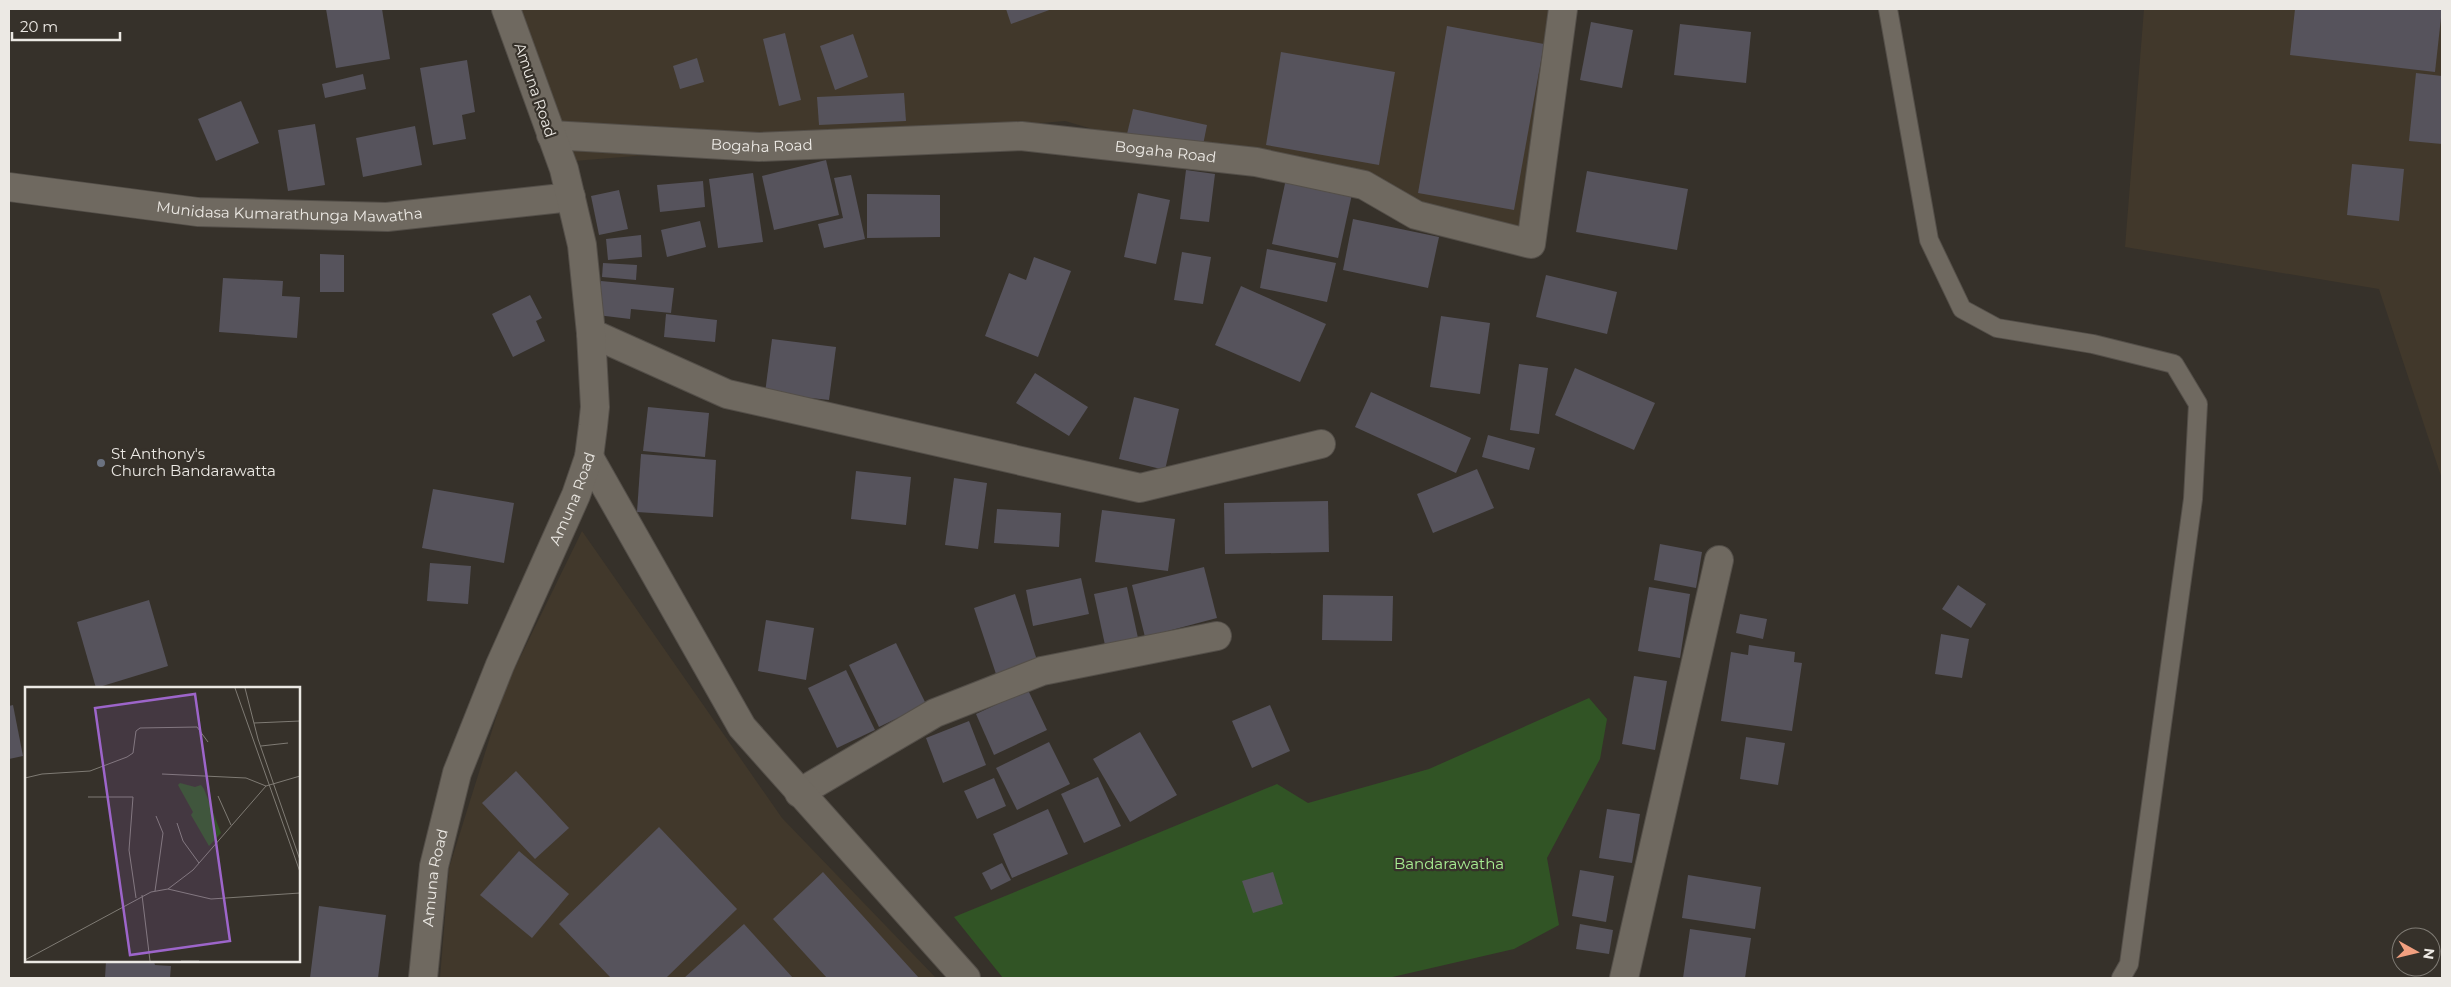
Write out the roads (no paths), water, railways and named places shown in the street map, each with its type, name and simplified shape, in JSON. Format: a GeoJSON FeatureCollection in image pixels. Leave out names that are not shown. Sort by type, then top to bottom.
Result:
{"type":"FeatureCollection","features":[{"type":"Feature","properties":{"kind":"street","name":"Amuna Road"},"geometry":{"type":"LineString","coordinates":[[423,978],[434,866],[457,773],[500,665],[576,495],[589,457],[595,407],[591,332],[582,245],[564,169],[506,9]]}},
{"type":"Feature","properties":{"kind":"street","name":"Bogaha Road"},"geometry":{"type":"LineString","coordinates":[[551,135],[759,148],[1021,136],[1041,138],[1256,162],[1355,183],[1364,185],[1416,215],[1531,244],[1564,9]]}},
{"type":"Feature","properties":{"kind":"street","name":"Munidasa Kumarathunga Mawatha"},"geometry":{"type":"LineString","coordinates":[[9,187],[198,212],[387,217],[571,198]]}},
{"type":"Feature","properties":{"kind":"street"},"geometry":{"type":"LineString","coordinates":[[591,332],[727,394],[1140,488],[1321,444]]}},
{"type":"Feature","properties":{"kind":"street"},"geometry":{"type":"LineString","coordinates":[[589,457],[742,727],[966,978]]}},
{"type":"Feature","properties":{"kind":"street"},"geometry":{"type":"LineString","coordinates":[[1624,978],[1719,560]]}},
{"type":"Feature","properties":{"kind":"street"},"geometry":{"type":"LineString","coordinates":[[799,792],[936,713],[1042,671],[1217,636]]}},
{"type":"Feature","properties":{"kind":"lane"},"geometry":{"type":"LineString","coordinates":[[1888,9],[1929,240],[1962,309],[1997,328],[2093,344],[2174,364],[2198,404],[2193,499],[2129,964],[2121,978]]}},
{"type":"Feature","properties":{"kind":"place","name":"St Anthony's Church Bandarawatta"},"geometry":{"type":"Point","coordinates":[101,463]}},
{"type":"Feature","properties":{"kind":"park label","name":"Bandarawatha"},"geometry":{"type":"Point","coordinates":[1449,864]}}]}
